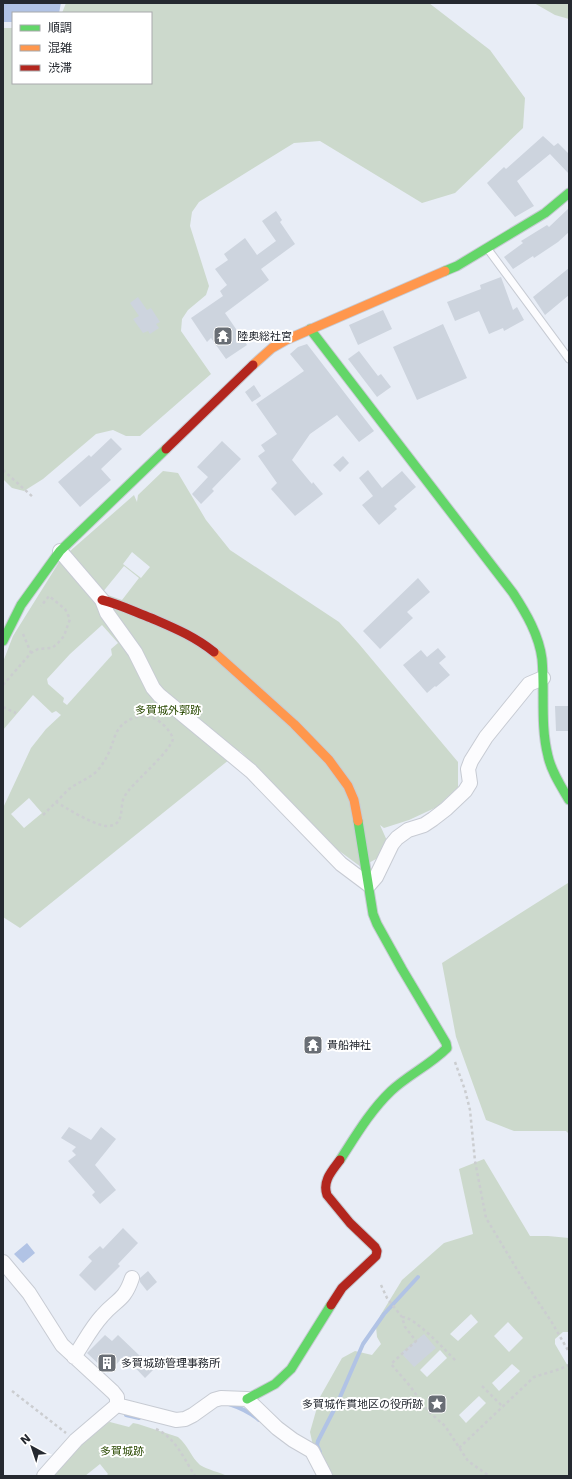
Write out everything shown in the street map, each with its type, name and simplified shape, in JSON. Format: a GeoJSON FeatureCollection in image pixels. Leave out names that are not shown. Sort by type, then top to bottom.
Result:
{"type":"FeatureCollection","features":[{"type":"Feature","properties":{"kind":"street"},"geometry":{"type":"LineString","coordinates":[[3,641],[10,622],[19,606],[39,576],[60,551],[272,348],[310,329],[457,266],[545,213],[569,194]]}},
{"type":"Feature","properties":{"kind":"street"},"geometry":{"type":"LineString","coordinates":[[310,329],[513,592],[525,611],[534,629],[542,658],[545,742],[548,758],[569,800]]}},
{"type":"Feature","properties":{"kind":"street"},"geometry":{"type":"LineString","coordinates":[[60,551],[102,600],[107,613],[135,652],[153,688],[159,695],[251,771],[341,864],[369,885]]}},
{"type":"Feature","properties":{"kind":"street"},"geometry":{"type":"LineString","coordinates":[[102,600],[115,603],[165,624],[196,639],[213,651],[309,738],[340,773],[350,787],[354,800],[372,908],[377,924],[446,1043],[447,1048],[390,1092],[365,1124],[326,1180],[325,1184],[327,1195],[350,1223],[375,1247],[377,1251],[376,1256],[342,1288],[291,1369],[275,1384],[247,1399],[221,1398],[214,1400],[185,1419],[176,1420],[117,1405]]}},
{"type":"Feature","properties":{"kind":"street"},"geometry":{"type":"LineString","coordinates":[[369,885],[376,876],[392,844],[397,838],[408,830],[429,822],[446,809],[465,791],[470,783],[468,769],[471,761],[486,737],[530,684],[542,678]]}},
{"type":"Feature","properties":{"kind":"street"},"geometry":{"type":"LineString","coordinates":[[3,1262],[29,1293],[59,1342],[74,1358],[117,1397],[117,1405],[76,1440],[44,1476]]}},
{"type":"Feature","properties":{"kind":"street"},"geometry":{"type":"LineString","coordinates":[[74,1358],[102,1316],[122,1299],[128,1290],[132,1278]]}},
{"type":"Feature","properties":{"kind":"street"},"geometry":{"type":"LineString","coordinates":[[247,1399],[277,1428],[293,1440],[312,1451],[325,1476]]}},
{"type":"Feature","properties":{"kind":"lane"},"geometry":{"type":"LineString","coordinates":[[487,248],[569,359]]}},
{"type":"Feature","properties":{"kind":"path"},"geometry":{"type":"LineString","coordinates":[[3,470],[34,498]]}},
{"type":"Feature","properties":{"kind":"path"},"geometry":{"type":"LineString","coordinates":[[3,685],[31,653],[38,649],[52,648],[64,636],[70,619],[65,609],[48,596],[40,607]]}},
{"type":"Feature","properties":{"kind":"path"},"geometry":{"type":"LineString","coordinates":[[24,630],[23,634],[31,653]]}},
{"type":"Feature","properties":{"kind":"path"},"geometry":{"type":"LineString","coordinates":[[3,707],[16,713]]}},
{"type":"Feature","properties":{"kind":"path"},"geometry":{"type":"LineString","coordinates":[[43,815],[56,802],[74,785],[96,772],[106,757],[118,730],[134,717],[149,716],[155,718],[172,735],[173,739],[169,748],[134,784],[123,798],[120,819],[114,824],[110,826],[100,826],[56,802]]}},
{"type":"Feature","properties":{"kind":"path"},"geometry":{"type":"LineString","coordinates":[[447,1048],[452,1054],[457,1067],[470,1110],[474,1161],[486,1218],[569,1352]]}},
{"type":"Feature","properties":{"kind":"path"},"geometry":{"type":"LineString","coordinates":[[381,1285],[387,1298],[402,1317],[405,1327],[416,1341],[391,1364],[410,1386],[427,1410],[445,1426],[468,1461],[489,1476]]}},
{"type":"Feature","properties":{"kind":"path"},"geometry":{"type":"LineString","coordinates":[[402,1317],[406,1316],[416,1322],[456,1361]]}},
{"type":"Feature","properties":{"kind":"path"},"geometry":{"type":"LineString","coordinates":[[459,1448],[534,1377],[569,1365]]}},
{"type":"Feature","properties":{"kind":"path"},"geometry":{"type":"LineString","coordinates":[[482,1386],[502,1406]]}},
{"type":"Feature","properties":{"kind":"path"},"geometry":{"type":"LineString","coordinates":[[12,1391],[50,1422],[76,1440]]}},
{"type":"Feature","properties":{"kind":"path"},"geometry":{"type":"LineString","coordinates":[[151,1428],[167,1436],[176,1445],[195,1476]]}},
{"type":"Feature","properties":{"kind":"green space"},"geometry":{"type":"Polygon","coordinates":[[[66,3],[429,3],[490,50],[525,98],[523,128],[455,193],[422,203],[320,141],[294,143],[199,202],[192,212],[190,226],[209,286],[206,295],[188,310],[182,319],[181,331],[211,374],[140,436],[126,436],[113,430],[96,434],[43,479],[24,491],[12,488],[3,479],[3,28],[12,28],[12,84],[152,84],[152,12],[62,12],[66,3]]]}},
{"type":"Feature","properties":{"kind":"green space"},"geometry":{"type":"Polygon","coordinates":[[[534,3],[569,3],[569,19],[555,15],[534,3]]]}},
{"type":"Feature","properties":{"kind":"green space","name":"多賀城外郭跡"},"geometry":{"type":"Polygon","coordinates":[[[163,471],[178,473],[206,520],[230,550],[339,622],[359,644],[458,762],[458,787],[437,807],[409,820],[384,828],[380,825],[388,843],[378,858],[361,867],[338,850],[240,751],[20,928],[3,917],[3,808],[31,748],[46,729],[61,715],[56,711],[52,713],[33,695],[3,730],[3,662],[13,636],[61,559],[134,495],[137,502],[138,495],[163,471]],[[132,552],[123,564],[141,578],[150,567],[132,552]],[[124,566],[102,593],[122,600],[139,578],[124,566]],[[102,625],[70,654],[47,679],[48,684],[64,698],[63,702],[67,705],[112,655],[111,649],[118,643],[102,625]],[[29,798],[11,814],[24,828],[42,813],[29,798]]]}},
{"type":"Feature","properties":{"kind":"green space"},"geometry":{"type":"Polygon","coordinates":[[[568,883],[569,1134],[566,1131],[514,1131],[486,1120],[456,1037],[442,963],[568,883]]]}},
{"type":"Feature","properties":{"kind":"green space"},"geometry":{"type":"Polygon","coordinates":[[[484,1159],[530,1236],[569,1238],[569,1332],[563,1332],[555,1339],[555,1344],[569,1368],[569,1476],[329,1476],[314,1450],[310,1432],[320,1397],[342,1358],[355,1351],[372,1355],[381,1344],[377,1337],[376,1327],[380,1316],[402,1280],[444,1243],[473,1234],[459,1169],[484,1159]],[[471,1314],[450,1334],[458,1341],[478,1322],[471,1314]],[[508,1322],[494,1336],[509,1352],[523,1338],[508,1322]],[[440,1350],[420,1370],[427,1377],[447,1358],[440,1350]],[[512,1364],[492,1383],[499,1391],[520,1371],[512,1364]],[[479,1396],[459,1415],[466,1423],[486,1403],[479,1396]]]}},
{"type":"Feature","properties":{"kind":"green space","name":"多賀城跡"},"geometry":{"type":"Polygon","coordinates":[[[110,1422],[129,1427],[133,1423],[138,1424],[178,1437],[200,1465],[227,1476],[106,1476],[108,1474],[100,1464],[85,1476],[53,1476],[70,1455],[106,1423],[110,1422]]]}},
{"type":"Feature","properties":{"kind":"water"},"geometry":{"type":"Polygon","coordinates":[[[3,3],[61,3],[59,12],[12,12],[12,22],[3,22],[3,3]]]}},
{"type":"Feature","properties":{"kind":"water"},"geometry":{"type":"Polygon","coordinates":[[[27,1243],[35,1253],[23,1263],[14,1254],[27,1243]]]}},
{"type":"Feature","properties":{"kind":"building"},"geometry":{"type":"Polygon","coordinates":[[[543,136],[554,146],[558,143],[569,154],[569,174],[550,154],[517,181],[534,206],[515,217],[487,183],[504,167],[506,169],[543,136]]]}},
{"type":"Feature","properties":{"kind":"building"},"geometry":{"type":"Polygon","coordinates":[[[569,208],[569,232],[558,242],[534,258],[533,256],[513,269],[504,257],[523,243],[521,241],[547,225],[549,227],[569,208]]]}},
{"type":"Feature","properties":{"kind":"building"},"geometry":{"type":"Polygon","coordinates":[[[276,211],[282,220],[280,222],[295,244],[261,269],[269,280],[225,313],[247,345],[226,359],[211,338],[207,342],[191,318],[223,296],[220,291],[227,285],[215,269],[228,260],[224,254],[245,238],[257,255],[276,241],[262,221],[276,211]]]}},
{"type":"Feature","properties":{"kind":"building"},"geometry":{"type":"Polygon","coordinates":[[[569,268],[569,295],[545,315],[533,297],[569,268]]]}},
{"type":"Feature","properties":{"kind":"building"},"geometry":{"type":"Polygon","coordinates":[[[501,277],[513,310],[517,307],[524,320],[504,331],[503,328],[489,334],[479,311],[455,321],[447,302],[481,289],[480,285],[501,277]]]}},
{"type":"Feature","properties":{"kind":"building"},"geometry":{"type":"Polygon","coordinates":[[[138,297],[147,310],[151,308],[160,322],[156,324],[159,328],[150,334],[148,331],[143,333],[133,319],[139,316],[130,303],[138,297]]]}},
{"type":"Feature","properties":{"kind":"building"},"geometry":{"type":"Polygon","coordinates":[[[383,310],[392,329],[358,345],[349,325],[383,310]]]}},
{"type":"Feature","properties":{"kind":"building"},"geometry":{"type":"Polygon","coordinates":[[[443,324],[467,378],[417,400],[393,347],[443,324]]]}},
{"type":"Feature","properties":{"kind":"building"},"geometry":{"type":"Polygon","coordinates":[[[307,344],[374,431],[359,442],[337,415],[310,434],[292,460],[312,484],[313,482],[323,494],[295,516],[271,489],[277,483],[258,456],[265,451],[261,445],[277,434],[256,404],[304,371],[290,354],[298,347],[307,344]]]}},
{"type":"Feature","properties":{"kind":"building"},"geometry":{"type":"Polygon","coordinates":[[[359,351],[378,376],[381,374],[391,387],[377,397],[348,359],[359,351]]]}},
{"type":"Feature","properties":{"kind":"building"},"geometry":{"type":"Polygon","coordinates":[[[254,385],[261,396],[252,402],[245,392],[254,385]]]}},
{"type":"Feature","properties":{"kind":"building"},"geometry":{"type":"Polygon","coordinates":[[[111,438],[122,449],[101,469],[111,480],[80,507],[58,482],[89,455],[91,457],[111,438]]]}},
{"type":"Feature","properties":{"kind":"building"},"geometry":{"type":"Polygon","coordinates":[[[222,441],[241,459],[212,489],[214,491],[201,504],[192,494],[208,477],[197,467],[222,441]]]}},
{"type":"Feature","properties":{"kind":"building"},"geometry":{"type":"Polygon","coordinates":[[[343,456],[349,463],[340,472],[333,465],[343,456]]]}},
{"type":"Feature","properties":{"kind":"building"},"geometry":{"type":"Polygon","coordinates":[[[368,470],[382,488],[402,471],[416,487],[394,506],[397,509],[379,525],[362,505],[373,496],[359,478],[368,470]]]}},
{"type":"Feature","properties":{"kind":"building"},"geometry":{"type":"Polygon","coordinates":[[[418,578],[430,592],[407,612],[413,618],[380,649],[363,631],[418,578]]]}},
{"type":"Feature","properties":{"kind":"building"},"geometry":{"type":"Polygon","coordinates":[[[438,648],[446,657],[439,663],[450,675],[427,693],[403,665],[421,650],[427,657],[438,648]]]}},
{"type":"Feature","properties":{"kind":"building"},"geometry":{"type":"Polygon","coordinates":[[[555,706],[569,706],[569,731],[556,731],[555,706]]]}},
{"type":"Feature","properties":{"kind":"building"},"geometry":{"type":"Polygon","coordinates":[[[69,1127],[91,1140],[101,1127],[116,1139],[95,1165],[116,1190],[100,1204],[92,1195],[95,1192],[68,1161],[76,1155],[72,1151],[76,1147],[61,1138],[69,1127]]]}},
{"type":"Feature","properties":{"kind":"building"},"geometry":{"type":"Polygon","coordinates":[[[123,1228],[138,1243],[118,1264],[120,1266],[95,1291],[79,1275],[92,1261],[88,1257],[100,1246],[103,1249],[123,1228]]]}},
{"type":"Feature","properties":{"kind":"building"},"geometry":{"type":"Polygon","coordinates":[[[148,1271],[157,1282],[147,1291],[140,1282],[140,1278],[148,1271]]]}},
{"type":"Feature","properties":{"kind":"building"},"geometry":{"type":"Polygon","coordinates":[[[424,1334],[436,1348],[414,1367],[401,1353],[424,1334]]]}},
{"type":"Feature","properties":{"kind":"building","name":"多賀城跡管理事務所"},"geometry":{"type":"Polygon","coordinates":[[[105,1335],[112,1341],[118,1335],[140,1356],[141,1355],[154,1369],[145,1378],[124,1356],[108,1373],[87,1353],[105,1335]]]}},
{"type":"Feature","properties":{"kind":"waterway"},"geometry":{"type":"LineString","coordinates":[[320,1452],[317,1445],[318,1441],[337,1404],[363,1344],[384,1314],[418,1277]]}},
{"type":"Feature","properties":{"kind":"waterway"},"geometry":{"type":"LineString","coordinates":[[229,1404],[245,1410],[259,1420]]}},
{"type":"Feature","properties":{"kind":"waterway"},"geometry":{"type":"LineString","coordinates":[[126,1415],[139,1418]]}},
{"type":"Feature","properties":{"kind":"traffic: fast"},"geometry":{"type":"LineString","coordinates":[[445,271],[457,266],[545,213],[569,193]]}},
{"type":"Feature","properties":{"kind":"traffic: fast"},"geometry":{"type":"LineString","coordinates":[[310,329],[513,593],[527,616],[538,641],[542,659],[543,720],[549,762],[569,800]]}},
{"type":"Feature","properties":{"kind":"traffic: fast"},"geometry":{"type":"LineString","coordinates":[[3,641],[21,605],[60,551],[166,449]]}},
{"type":"Feature","properties":{"kind":"traffic: fast"},"geometry":{"type":"LineString","coordinates":[[340,1160],[363,1124],[383,1099],[398,1085],[447,1048],[446,1043],[402,969],[373,914],[358,821]]}},
{"type":"Feature","properties":{"kind":"traffic: fast"},"geometry":{"type":"LineString","coordinates":[[247,1399],[275,1384],[291,1369],[331,1305]]}},
{"type":"Feature","properties":{"kind":"traffic: slow"},"geometry":{"type":"LineString","coordinates":[[253,365],[272,348],[286,340],[445,271]]}},
{"type":"Feature","properties":{"kind":"traffic: slow"},"geometry":{"type":"LineString","coordinates":[[214,652],[294,724],[329,760],[348,786],[354,800],[358,821]]}},
{"type":"Feature","properties":{"kind":"traffic: jam"},"geometry":{"type":"LineString","coordinates":[[166,449],[253,365]]}},
{"type":"Feature","properties":{"kind":"traffic: jam"},"geometry":{"type":"LineString","coordinates":[[102,600],[127,608],[176,629],[199,641],[214,652]]}},
{"type":"Feature","properties":{"kind":"traffic: jam"},"geometry":{"type":"LineString","coordinates":[[331,1305],[342,1288],[376,1256],[377,1251],[375,1247],[350,1223],[327,1195],[327,1181],[331,1172],[340,1160]]}},
{"type":"Feature","properties":{"kind":"place","name":"陸奥総社宮"},"geometry":{"type":"Point","coordinates":[223,336]}},
{"type":"Feature","properties":{"kind":"place","name":"貴船神社"},"geometry":{"type":"Point","coordinates":[313,1045]}},
{"type":"Feature","properties":{"kind":"place","name":"多賀城跡管理事務所"},"geometry":{"type":"Point","coordinates":[107,1363]}},
{"type":"Feature","properties":{"kind":"place","name":"多賀城作貫地区の役所跡"},"geometry":{"type":"Point","coordinates":[437,1404]}}]}
